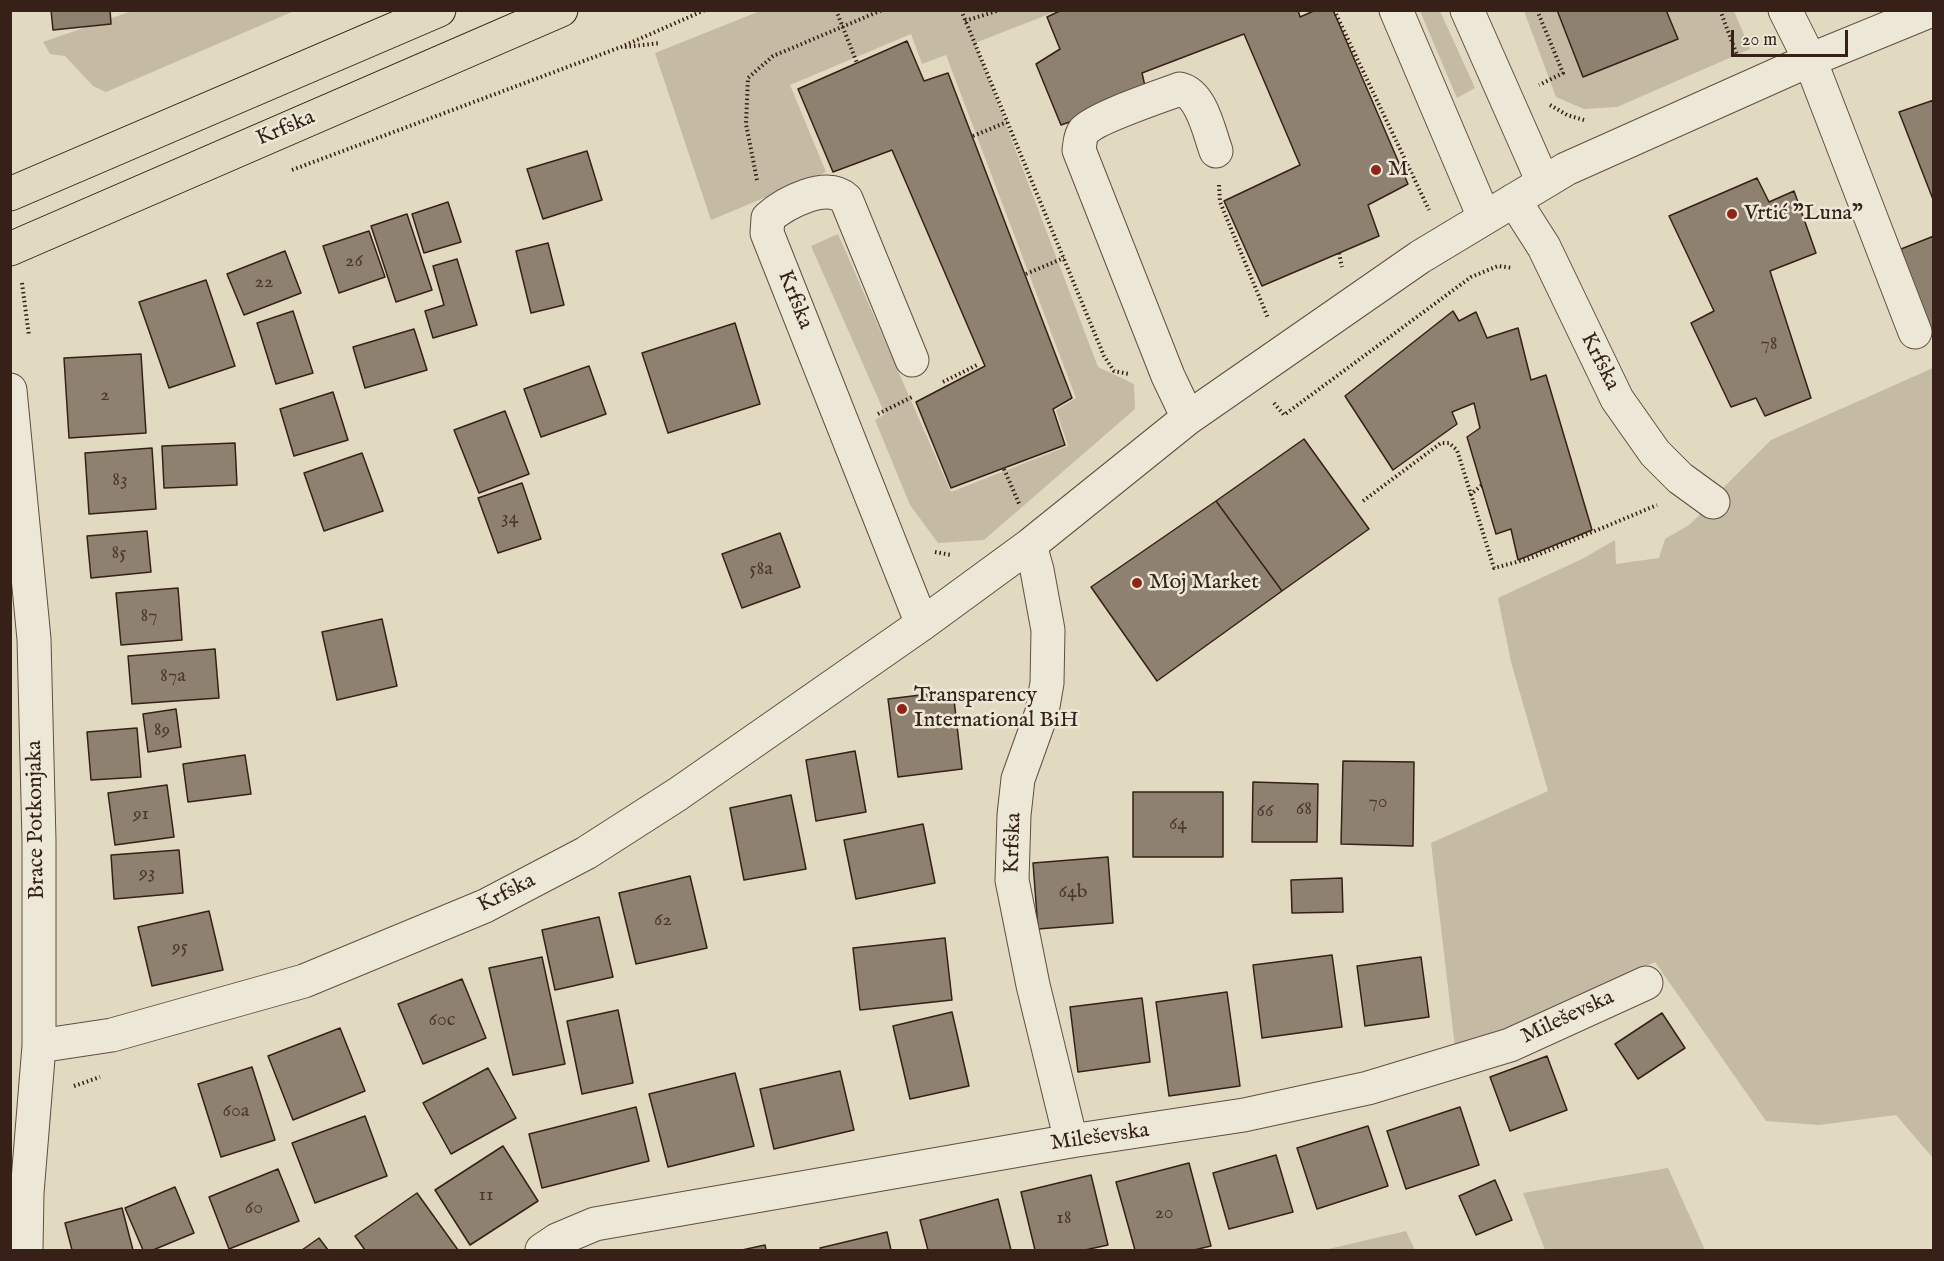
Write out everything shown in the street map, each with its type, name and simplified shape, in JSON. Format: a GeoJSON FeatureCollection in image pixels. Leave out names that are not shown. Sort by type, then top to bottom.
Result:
{"type":"FeatureCollection","features":[{"type":"Feature","properties":{"kind":"main road"},"geometry":{"type":"LineString","coordinates":[[10,194],[439,10]]}},
{"type":"Feature","properties":{"kind":"main road","name":"Krfska"},"geometry":{"type":"LineString","coordinates":[[18,263],[561,10]]}},
{"type":"Feature","properties":{"kind":"street"},"geometry":{"type":"LineString","coordinates":[[1396,10],[1484,218]]}},
{"type":"Feature","properties":{"kind":"street"},"geometry":{"type":"LineString","coordinates":[[1467,10],[1543,182]]}},
{"type":"Feature","properties":{"kind":"street"},"geometry":{"type":"LineString","coordinates":[[1785,10],[1810,60],[1915,332]]}},
{"type":"Feature","properties":{"kind":"street","name":"Krfska"},"geometry":{"type":"LineString","coordinates":[[39,1046],[112,1035],[304,981],[485,906],[586,853],[669,800],[922,624],[1027,531],[1420,257],[1566,169],[1810,60],[1932,10]]}},
{"type":"Feature","properties":{"kind":"street"},"geometry":{"type":"LineString","coordinates":[[1188,418],[1168,376],[1082,158],[1080,141],[1083,132],[1095,123],[1180,89],[1186,90],[1197,101],[1216,151]]}},
{"type":"Feature","properties":{"kind":"street"},"geometry":{"type":"LineString","coordinates":[[768,218],[780,208],[821,192],[839,193],[846,199],[912,360]]}},
{"type":"Feature","properties":{"kind":"street","name":"Krfska"},"geometry":{"type":"LineString","coordinates":[[1514,200],[1544,248],[1617,399],[1655,453],[1680,478],[1713,502]]}},
{"type":"Feature","properties":{"kind":"street","name":"Krfska"},"geometry":{"type":"LineString","coordinates":[[768,218],[767,233],[922,624]]}},
{"type":"Feature","properties":{"kind":"street","name":"Brace Potkonjaka"},"geometry":{"type":"LineString","coordinates":[[10,390],[34,639],[39,841],[39,1046],[27,1193],[26,1251]]}},
{"type":"Feature","properties":{"kind":"street","name":"Krfska"},"geometry":{"type":"LineString","coordinates":[[1027,531],[1048,630],[1047,683],[1042,712],[1018,778],[1014,815],[1012,880],[1033,985],[1071,1141]]}},
{"type":"Feature","properties":{"kind":"street","name":"Mileševska"},"geometry":{"type":"LineString","coordinates":[[542,1251],[557,1240],[596,1224],[1071,1141],[1244,1115],[1378,1086],[1510,1045],[1646,983]]}},
{"type":"Feature","properties":{"kind":"path"},"geometry":{"type":"LineString","coordinates":[[280,175],[621,47],[705,10]]}},
{"type":"Feature","properties":{"kind":"path"},"geometry":{"type":"LineString","coordinates":[[836,10],[857,63]]}},
{"type":"Feature","properties":{"kind":"path"},"geometry":{"type":"LineString","coordinates":[[768,218],[753,166],[746,124],[748,78],[773,56],[882,10]]}},
{"type":"Feature","properties":{"kind":"path"},"geometry":{"type":"LineString","coordinates":[[960,10],[1104,356],[1114,371],[1132,375]]}},
{"type":"Feature","properties":{"kind":"path"},"geometry":{"type":"LineString","coordinates":[[965,21],[1000,10]]}},
{"type":"Feature","properties":{"kind":"path"},"geometry":{"type":"LineString","coordinates":[[1334,10],[1357,63],[1400,146],[1430,212]]}},
{"type":"Feature","properties":{"kind":"path"},"geometry":{"type":"LineString","coordinates":[[1533,88],[1563,73],[1537,10]]}},
{"type":"Feature","properties":{"kind":"path"},"geometry":{"type":"LineString","coordinates":[[1720,10],[1739,60]]}},
{"type":"Feature","properties":{"kind":"path"},"geometry":{"type":"LineString","coordinates":[[621,47],[660,43]]}},
{"type":"Feature","properties":{"kind":"path"},"geometry":{"type":"LineString","coordinates":[[1544,100],[1567,115],[1584,120],[1595,119]]}},
{"type":"Feature","properties":{"kind":"path"},"geometry":{"type":"LineString","coordinates":[[973,136],[1007,122]]}},
{"type":"Feature","properties":{"kind":"path"},"geometry":{"type":"LineString","coordinates":[[1400,146],[1407,143]]}},
{"type":"Feature","properties":{"kind":"path"},"geometry":{"type":"LineString","coordinates":[[1216,151],[1220,202],[1269,322]]}},
{"type":"Feature","properties":{"kind":"path"},"geometry":{"type":"LineString","coordinates":[[1339,253],[1343,269]]}},
{"type":"Feature","properties":{"kind":"path"},"geometry":{"type":"LineString","coordinates":[[1026,274],[1064,258]]}},
{"type":"Feature","properties":{"kind":"path"},"geometry":{"type":"LineString","coordinates":[[18,263],[29,336]]}},
{"type":"Feature","properties":{"kind":"path"},"geometry":{"type":"LineString","coordinates":[[1471,278],[1498,266],[1518,269]]}},
{"type":"Feature","properties":{"kind":"path"},"geometry":{"type":"LineString","coordinates":[[936,385],[977,365]]}},
{"type":"Feature","properties":{"kind":"path"},"geometry":{"type":"LineString","coordinates":[[873,417],[919,394]]}},
{"type":"Feature","properties":{"kind":"path"},"geometry":{"type":"LineString","coordinates":[[1363,501],[1442,443],[1449,443],[1457,450],[1494,568],[1528,559],[1665,502]]}},
{"type":"Feature","properties":{"kind":"path"},"geometry":{"type":"LineString","coordinates":[[1414,454],[1419,460]]}},
{"type":"Feature","properties":{"kind":"path"},"geometry":{"type":"LineString","coordinates":[[1004,469],[1027,531]]}},
{"type":"Feature","properties":{"kind":"path"},"geometry":{"type":"LineString","coordinates":[[1470,495],[1482,485]]}},
{"type":"Feature","properties":{"kind":"path"},"geometry":{"type":"LineString","coordinates":[[929,550],[951,555],[963,553]]}},
{"type":"Feature","properties":{"kind":"shaded area"},"geometry":{"type":"Polygon","coordinates":[[[132,11],[294,11],[106,92],[93,86],[65,56],[50,54],[43,42],[132,11]]]}},
{"type":"Feature","properties":{"kind":"shaded area"},"geometry":{"type":"Polygon","coordinates":[[[760,11],[1057,11],[975,43],[1098,367],[1134,384],[1135,409],[984,540],[938,543],[910,505],[875,420],[885,414],[811,246],[838,234],[951,492],[1068,446],[1056,410],[1076,398],[946,55],[922,64],[911,34],[790,85],[826,172],[711,220],[655,53],[760,11]]]}},
{"type":"Feature","properties":{"kind":"shaded area"},"geometry":{"type":"Polygon","coordinates":[[[1420,11],[1440,11],[1475,88],[1457,98],[1420,11]]]}},
{"type":"Feature","properties":{"kind":"shaded area"},"geometry":{"type":"Polygon","coordinates":[[[1524,11],[1734,11],[1750,49],[1617,107],[1584,109],[1556,97],[1524,11]]]}},
{"type":"Feature","properties":{"kind":"shaded area"},"geometry":{"type":"Polygon","coordinates":[[[1933,368],[1933,1158],[1896,1115],[1819,1125],[1766,1121],[1655,962],[1507,1029],[1455,1047],[1431,843],[1548,791],[1511,662],[1498,598],[1584,558],[1615,540],[1616,564],[1659,558],[1665,539],[1689,525],[1771,440],[1933,368]]]}},
{"type":"Feature","properties":{"kind":"shaded area"},"geometry":{"type":"Polygon","coordinates":[[[1668,1168],[1705,1250],[1545,1250],[1523,1193],[1668,1168]]]}},
{"type":"Feature","properties":{"kind":"shaded area"},"geometry":{"type":"Polygon","coordinates":[[[1406,1231],[1415,1250],[1324,1250],[1406,1231]]]}},
{"type":"Feature","properties":{"kind":"building"},"geometry":{"type":"Polygon","coordinates":[[[51,10],[110,10],[111,24],[53,30],[51,10]]]}},
{"type":"Feature","properties":{"kind":"building"},"geometry":{"type":"Polygon","coordinates":[[[1062,10],[1298,10],[1300,17],[1316,10],[1333,10],[1408,184],[1368,205],[1379,236],[1262,286],[1224,201],[1300,165],[1244,34],[1142,73],[1147,95],[1061,125],[1036,64],[1060,49],[1047,17],[1062,10]]]}},
{"type":"Feature","properties":{"kind":"building"},"geometry":{"type":"Polygon","coordinates":[[[1557,10],[1666,10],[1678,39],[1583,77],[1557,10]]]}},
{"type":"Feature","properties":{"kind":"building"},"geometry":{"type":"Polygon","coordinates":[[[907,41],[924,81],[948,73],[1072,398],[1053,409],[1065,445],[951,488],[916,402],[985,366],[892,150],[833,172],[798,89],[907,41]]]}},
{"type":"Feature","properties":{"kind":"building"},"geometry":{"type":"Polygon","coordinates":[[[1934,100],[1934,202],[1899,112],[1934,100]]]}},
{"type":"Feature","properties":{"kind":"building"},"geometry":{"type":"Polygon","coordinates":[[[587,151],[602,200],[543,219],[527,169],[587,151]]]}},
{"type":"Feature","properties":{"kind":"building"},"geometry":{"type":"Polygon","coordinates":[[[1757,178],[1769,202],[1794,191],[1816,253],[1770,271],[1811,398],[1765,416],[1756,398],[1731,407],[1691,323],[1714,311],[1669,216],[1757,178]]]}},
{"type":"Feature","properties":{"kind":"building"},"geometry":{"type":"Polygon","coordinates":[[[448,202],[461,242],[424,253],[412,214],[448,202]]]}},
{"type":"Feature","properties":{"kind":"building"},"geometry":{"type":"Polygon","coordinates":[[[407,214],[432,290],[396,302],[371,226],[407,214]]]}},
{"type":"Feature","properties":{"kind":"building"},"geometry":{"type":"Polygon","coordinates":[[[369,231],[385,277],[339,293],[323,246],[369,231]]]}},
{"type":"Feature","properties":{"kind":"building"},"geometry":{"type":"Polygon","coordinates":[[[1934,236],[1934,334],[1929,336],[1901,249],[1934,236]]]}},
{"type":"Feature","properties":{"kind":"building"},"geometry":{"type":"Polygon","coordinates":[[[548,243],[564,305],[531,313],[516,251],[548,243]]]}},
{"type":"Feature","properties":{"kind":"building"},"geometry":{"type":"Polygon","coordinates":[[[285,251],[301,293],[244,315],[227,274],[285,251]]]}},
{"type":"Feature","properties":{"kind":"building"},"geometry":{"type":"Polygon","coordinates":[[[457,259],[477,325],[433,338],[425,311],[444,305],[433,266],[457,259]]]}},
{"type":"Feature","properties":{"kind":"building"},"geometry":{"type":"Polygon","coordinates":[[[206,280],[235,366],[169,388],[139,302],[206,280]]]}},
{"type":"Feature","properties":{"kind":"building"},"geometry":{"type":"Polygon","coordinates":[[[293,311],[313,373],[276,384],[257,323],[293,311]]]}},
{"type":"Feature","properties":{"kind":"building"},"geometry":{"type":"Polygon","coordinates":[[[1453,311],[1459,321],[1476,312],[1487,338],[1518,328],[1531,380],[1546,375],[1592,530],[1518,560],[1511,529],[1496,534],[1467,437],[1480,428],[1474,403],[1452,412],[1457,424],[1393,470],[1345,396],[1453,311]]]}},
{"type":"Feature","properties":{"kind":"building"},"geometry":{"type":"Polygon","coordinates":[[[735,323],[760,404],[668,433],[642,353],[735,323]]]}},
{"type":"Feature","properties":{"kind":"building"},"geometry":{"type":"Polygon","coordinates":[[[414,329],[427,370],[365,388],[353,347],[414,329]]]}},
{"type":"Feature","properties":{"kind":"building"},"geometry":{"type":"Polygon","coordinates":[[[141,354],[146,433],[69,438],[64,358],[141,354]]]}},
{"type":"Feature","properties":{"kind":"building"},"geometry":{"type":"Polygon","coordinates":[[[589,366],[606,414],[541,437],[524,389],[589,366]]]}},
{"type":"Feature","properties":{"kind":"building"},"geometry":{"type":"Polygon","coordinates":[[[333,392],[348,440],[294,456],[280,409],[333,392]]]}},
{"type":"Feature","properties":{"kind":"building"},"geometry":{"type":"Polygon","coordinates":[[[505,411],[529,474],[479,493],[454,430],[505,411]]]}},
{"type":"Feature","properties":{"kind":"building"},"geometry":{"type":"Polygon","coordinates":[[[1304,439],[1369,529],[1282,591],[1216,501],[1304,439]]]}},
{"type":"Feature","properties":{"kind":"building"},"geometry":{"type":"Polygon","coordinates":[[[235,443],[237,485],[164,488],[162,446],[235,443]]]}},
{"type":"Feature","properties":{"kind":"building"},"geometry":{"type":"Polygon","coordinates":[[[152,448],[156,509],[89,514],[85,453],[152,448]]]}},
{"type":"Feature","properties":{"kind":"building"},"geometry":{"type":"Polygon","coordinates":[[[362,453],[383,511],[324,531],[304,473],[362,453]]]}},
{"type":"Feature","properties":{"kind":"building"},"geometry":{"type":"Polygon","coordinates":[[[522,483],[541,539],[498,553],[478,498],[522,483]]]}},
{"type":"Feature","properties":{"kind":"building"},"geometry":{"type":"Polygon","coordinates":[[[1216,501],[1282,591],[1157,681],[1091,587],[1216,501]]]}},
{"type":"Feature","properties":{"kind":"building"},"geometry":{"type":"Polygon","coordinates":[[[147,531],[151,572],[91,578],[87,536],[147,531]]]}},
{"type":"Feature","properties":{"kind":"building"},"geometry":{"type":"Polygon","coordinates":[[[780,533],[800,587],[742,608],[722,554],[780,533]]]}},
{"type":"Feature","properties":{"kind":"building"},"geometry":{"type":"Polygon","coordinates":[[[178,588],[182,640],[121,645],[116,593],[178,588]]]}},
{"type":"Feature","properties":{"kind":"building"},"geometry":{"type":"Polygon","coordinates":[[[382,619],[397,686],[337,700],[322,632],[382,619]]]}},
{"type":"Feature","properties":{"kind":"building"},"geometry":{"type":"Polygon","coordinates":[[[215,649],[219,698],[132,704],[128,656],[215,649]]]}},
{"type":"Feature","properties":{"kind":"building"},"geometry":{"type":"Polygon","coordinates":[[[953,691],[962,769],[898,777],[888,699],[953,691]]]}},
{"type":"Feature","properties":{"kind":"building"},"geometry":{"type":"Polygon","coordinates":[[[176,709],[181,747],[148,752],[143,714],[176,709]]]}},
{"type":"Feature","properties":{"kind":"building"},"geometry":{"type":"Polygon","coordinates":[[[137,728],[141,777],[91,780],[87,732],[137,728]]]}},
{"type":"Feature","properties":{"kind":"building"},"geometry":{"type":"Polygon","coordinates":[[[855,751],[866,812],[816,821],[806,760],[855,751]]]}},
{"type":"Feature","properties":{"kind":"building"},"geometry":{"type":"Polygon","coordinates":[[[245,755],[251,794],[188,802],[183,764],[245,755]]]}},
{"type":"Feature","properties":{"kind":"building"},"geometry":{"type":"Polygon","coordinates":[[[1343,761],[1414,762],[1413,846],[1341,844],[1343,761]]]}},
{"type":"Feature","properties":{"kind":"building"},"geometry":{"type":"Polygon","coordinates":[[[1253,782],[1318,784],[1317,842],[1252,842],[1253,782]]]}},
{"type":"Feature","properties":{"kind":"building"},"geometry":{"type":"Polygon","coordinates":[[[167,785],[174,837],[115,845],[108,793],[167,785]]]}},
{"type":"Feature","properties":{"kind":"building"},"geometry":{"type":"Polygon","coordinates":[[[1133,792],[1223,792],[1223,857],[1133,857],[1133,792]]]}},
{"type":"Feature","properties":{"kind":"building"},"geometry":{"type":"Polygon","coordinates":[[[791,795],[806,869],[744,880],[730,808],[791,795]]]}},
{"type":"Feature","properties":{"kind":"building"},"geometry":{"type":"Polygon","coordinates":[[[923,824],[935,883],[856,899],[844,840],[923,824]]]}},
{"type":"Feature","properties":{"kind":"building"},"geometry":{"type":"Polygon","coordinates":[[[179,850],[183,893],[114,899],[111,855],[179,850]]]}},
{"type":"Feature","properties":{"kind":"building"},"geometry":{"type":"Polygon","coordinates":[[[1108,857],[1113,923],[1038,929],[1033,863],[1108,857]]]}},
{"type":"Feature","properties":{"kind":"building"},"geometry":{"type":"Polygon","coordinates":[[[690,876],[707,948],[636,964],[619,893],[690,876]]]}},
{"type":"Feature","properties":{"kind":"building"},"geometry":{"type":"Polygon","coordinates":[[[1342,878],[1343,912],[1292,913],[1291,880],[1342,878]]]}},
{"type":"Feature","properties":{"kind":"building"},"geometry":{"type":"Polygon","coordinates":[[[209,911],[223,970],[152,986],[138,927],[209,911]]]}},
{"type":"Feature","properties":{"kind":"building"},"geometry":{"type":"Polygon","coordinates":[[[599,917],[613,977],[555,990],[542,930],[599,917]]]}},
{"type":"Feature","properties":{"kind":"building"},"geometry":{"type":"Polygon","coordinates":[[[945,938],[952,1000],[860,1010],[853,948],[945,938]]]}},
{"type":"Feature","properties":{"kind":"building"},"geometry":{"type":"Polygon","coordinates":[[[1332,955],[1342,1027],[1262,1038],[1253,965],[1332,955]]]}},
{"type":"Feature","properties":{"kind":"building"},"geometry":{"type":"Polygon","coordinates":[[[542,957],[565,1064],[513,1075],[489,968],[542,957]]]}},
{"type":"Feature","properties":{"kind":"building"},"geometry":{"type":"Polygon","coordinates":[[[1421,957],[1429,1017],[1365,1026],[1357,966],[1421,957]]]}},
{"type":"Feature","properties":{"kind":"building"},"geometry":{"type":"Polygon","coordinates":[[[462,979],[486,1038],[423,1064],[398,1004],[462,979]]]}},
{"type":"Feature","properties":{"kind":"building"},"geometry":{"type":"Polygon","coordinates":[[[1227,992],[1240,1086],[1169,1096],[1156,1002],[1227,992]]]}},
{"type":"Feature","properties":{"kind":"building"},"geometry":{"type":"Polygon","coordinates":[[[1142,998],[1150,1062],[1078,1072],[1070,1007],[1142,998]]]}},
{"type":"Feature","properties":{"kind":"building"},"geometry":{"type":"Polygon","coordinates":[[[618,1010],[633,1083],[582,1094],[567,1021],[618,1010]]]}},
{"type":"Feature","properties":{"kind":"building"},"geometry":{"type":"Polygon","coordinates":[[[952,1012],[969,1086],[910,1099],[893,1026],[952,1012]]]}},
{"type":"Feature","properties":{"kind":"building"},"geometry":{"type":"Polygon","coordinates":[[[1662,1013],[1685,1048],[1638,1079],[1615,1044],[1662,1013]]]}},
{"type":"Feature","properties":{"kind":"building"},"geometry":{"type":"Polygon","coordinates":[[[340,1028],[365,1091],[293,1120],[268,1056],[340,1028]]]}},
{"type":"Feature","properties":{"kind":"building"},"geometry":{"type":"Polygon","coordinates":[[[1547,1056],[1567,1110],[1510,1131],[1490,1077],[1547,1056]]]}},
{"type":"Feature","properties":{"kind":"building"},"geometry":{"type":"Polygon","coordinates":[[[252,1067],[275,1140],[221,1157],[198,1084],[252,1067]]]}},
{"type":"Feature","properties":{"kind":"building"},"geometry":{"type":"Polygon","coordinates":[[[488,1068],[516,1118],[451,1154],[423,1103],[488,1068]]]}},
{"type":"Feature","properties":{"kind":"building"},"geometry":{"type":"Polygon","coordinates":[[[840,1071],[854,1130],[774,1149],[760,1089],[840,1071]]]}},
{"type":"Feature","properties":{"kind":"building"},"geometry":{"type":"Polygon","coordinates":[[[735,1073],[754,1146],[668,1167],[649,1094],[735,1073]]]}},
{"type":"Feature","properties":{"kind":"building"},"geometry":{"type":"Polygon","coordinates":[[[636,1107],[649,1161],[542,1188],[529,1134],[636,1107]]]}},
{"type":"Feature","properties":{"kind":"building"},"geometry":{"type":"Polygon","coordinates":[[[1460,1107],[1479,1165],[1406,1189],[1387,1131],[1460,1107]]]}},
{"type":"Feature","properties":{"kind":"building"},"geometry":{"type":"Polygon","coordinates":[[[365,1116],[387,1176],[315,1203],[292,1143],[365,1116]]]}},
{"type":"Feature","properties":{"kind":"building"},"geometry":{"type":"Polygon","coordinates":[[[1368,1126],[1388,1186],[1317,1209],[1297,1148],[1368,1126]]]}},
{"type":"Feature","properties":{"kind":"building"},"geometry":{"type":"Polygon","coordinates":[[[503,1146],[538,1201],[470,1245],[435,1190],[503,1146]]]}},
{"type":"Feature","properties":{"kind":"building"},"geometry":{"type":"Polygon","coordinates":[[[1276,1155],[1293,1212],[1229,1229],[1213,1173],[1276,1155]]]}},
{"type":"Feature","properties":{"kind":"building"},"geometry":{"type":"Polygon","coordinates":[[[1189,1163],[1211,1246],[1194,1250],[1135,1250],[1116,1182],[1189,1163]]]}},
{"type":"Feature","properties":{"kind":"building"},"geometry":{"type":"Polygon","coordinates":[[[278,1169],[299,1221],[229,1249],[209,1197],[278,1169]]]}},
{"type":"Feature","properties":{"kind":"building"},"geometry":{"type":"Polygon","coordinates":[[[1091,1175],[1108,1245],[1085,1250],[1035,1250],[1021,1192],[1091,1175]]]}},
{"type":"Feature","properties":{"kind":"building"},"geometry":{"type":"Polygon","coordinates":[[[1495,1180],[1512,1220],[1476,1235],[1459,1196],[1495,1180]]]}},
{"type":"Feature","properties":{"kind":"building"},"geometry":{"type":"Polygon","coordinates":[[[175,1187],[194,1233],[153,1250],[143,1250],[125,1208],[175,1187]]]}},
{"type":"Feature","properties":{"kind":"building"},"geometry":{"type":"Polygon","coordinates":[[[417,1193],[458,1250],[365,1250],[355,1236],[417,1193]]]}},
{"type":"Feature","properties":{"kind":"building"},"geometry":{"type":"Polygon","coordinates":[[[998,1199],[1011,1250],[928,1250],[920,1220],[998,1199]]]}},
{"type":"Feature","properties":{"kind":"building"},"geometry":{"type":"Polygon","coordinates":[[[122,1208],[133,1250],[72,1250],[65,1223],[122,1208]]]}},
{"type":"Feature","properties":{"kind":"building"},"geometry":{"type":"Polygon","coordinates":[[[887,1232],[891,1250],[821,1250],[820,1248],[887,1232]]]}},
{"type":"Feature","properties":{"kind":"building"},"geometry":{"type":"Polygon","coordinates":[[[319,1238],[328,1250],[302,1250],[319,1238]]]}},
{"type":"Feature","properties":{"kind":"building"},"geometry":{"type":"Polygon","coordinates":[[[765,1245],[766,1250],[742,1250],[765,1245]]]}},
{"type":"Feature","properties":{"kind":"place","name":"M"},"geometry":{"type":"Point","coordinates":[1376,170]}},
{"type":"Feature","properties":{"kind":"place","name":"Vrtić \"Luna\""},"geometry":{"type":"Point","coordinates":[1732,214]}},
{"type":"Feature","properties":{"kind":"place","name":"Moj Market"},"geometry":{"type":"Point","coordinates":[1137,583]}},
{"type":"Feature","properties":{"kind":"place","name":"Transparency International BiH"},"geometry":{"type":"Point","coordinates":[902,709]}}]}
